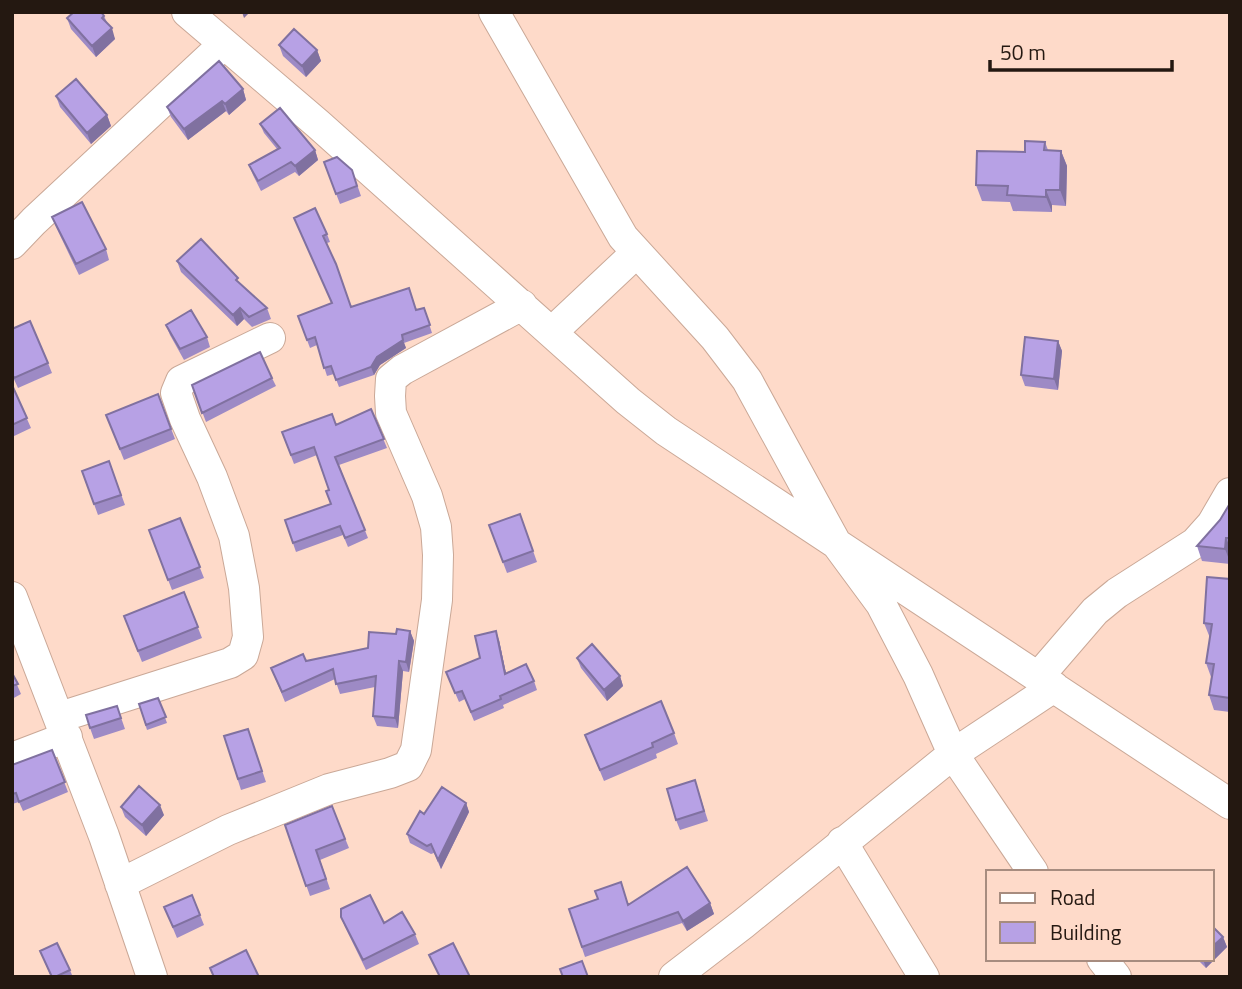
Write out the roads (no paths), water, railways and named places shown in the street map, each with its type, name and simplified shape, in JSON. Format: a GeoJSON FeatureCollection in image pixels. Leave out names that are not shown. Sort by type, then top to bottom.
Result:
{"type":"FeatureCollection","features":[{"type":"Feature","properties":{"kind":"street"},"geometry":{"type":"LineString","coordinates":[[187,12],[628,401],[666,431],[1230,804]]}},
{"type":"Feature","properties":{"kind":"street"},"geometry":{"type":"LineString","coordinates":[[494,12],[623,237],[715,338],[747,380],[836,543],[881,604],[918,675],[953,754],[1032,870]]}},
{"type":"Feature","properties":{"kind":"street"},"geometry":{"type":"LineString","coordinates":[[12,244],[224,44]]}},
{"type":"Feature","properties":{"kind":"street"},"geometry":{"type":"LineString","coordinates":[[552,332],[636,253]]}},
{"type":"Feature","properties":{"kind":"street"},"geometry":{"type":"LineString","coordinates":[[120,884],[228,830],[329,789],[390,773],[408,765],[416,750],[437,600],[438,555],[436,527],[427,496],[391,413],[391,379],[402,370],[522,305]]}},
{"type":"Feature","properties":{"kind":"street"},"geometry":{"type":"LineString","coordinates":[[12,758],[64,727],[230,663],[243,655],[248,637],[244,589],[233,536],[212,477],[176,393],[181,381],[270,338]]}},
{"type":"Feature","properties":{"kind":"street"},"geometry":{"type":"LineString","coordinates":[[674,977],[1047,681],[1095,611],[1117,593],[1195,543],[1212,523],[1230,493]]}},
{"type":"Feature","properties":{"kind":"street"},"geometry":{"type":"LineString","coordinates":[[1195,543],[1230,536]]}},
{"type":"Feature","properties":{"kind":"street"},"geometry":{"type":"LineString","coordinates":[[12,597],[64,727],[152,977]]}},
{"type":"Feature","properties":{"kind":"street"},"geometry":{"type":"LineString","coordinates":[[842,842],[924,977]]}},
{"type":"Feature","properties":{"kind":"street"},"geometry":{"type":"LineString","coordinates":[[1103,961],[1116,977]]}}]}
